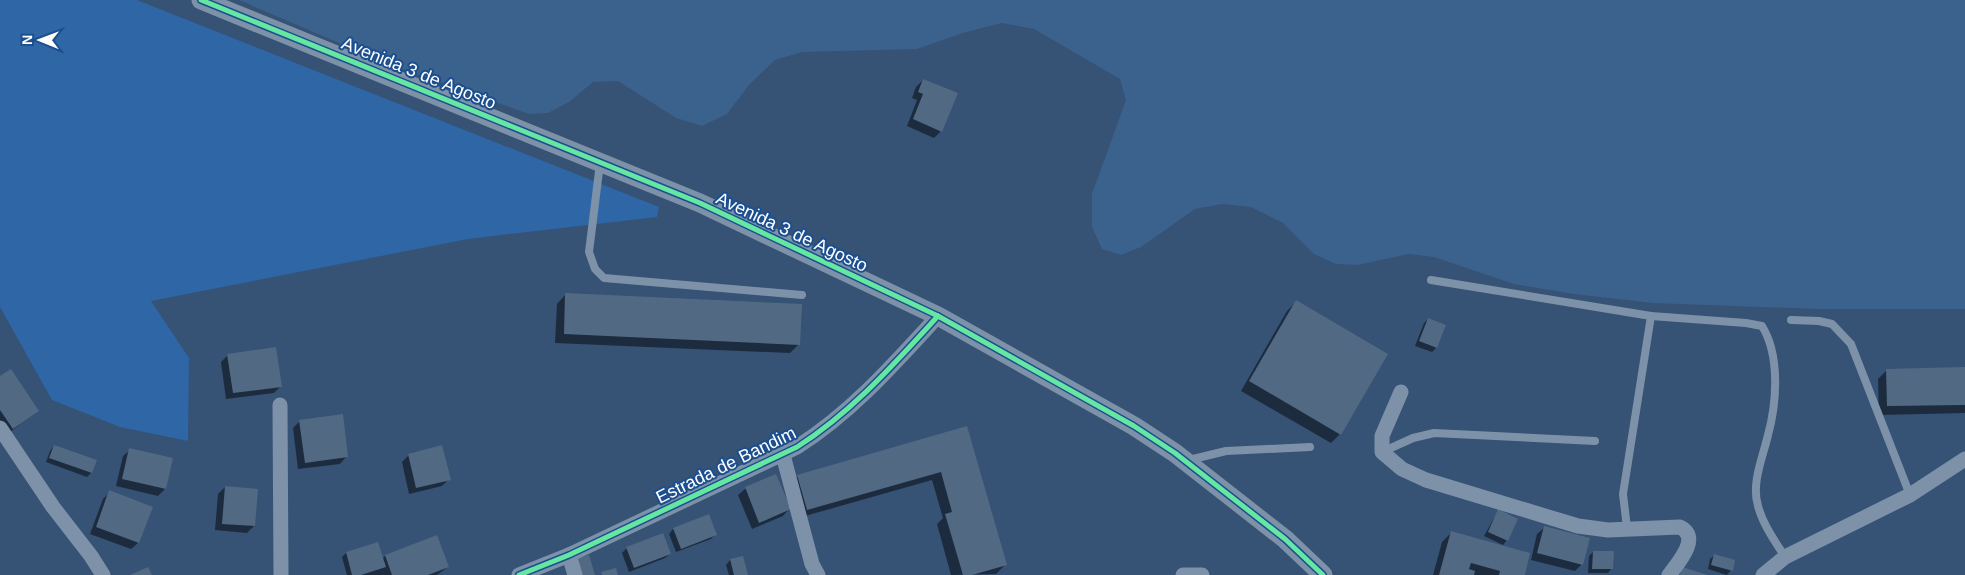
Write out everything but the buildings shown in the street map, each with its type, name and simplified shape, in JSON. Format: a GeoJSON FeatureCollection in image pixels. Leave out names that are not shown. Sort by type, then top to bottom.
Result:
{"type":"FeatureCollection","features":[{"type":"Feature","properties":{"kind":"street","name":"Avenida 3 de Agosto"},"geometry":{"type":"LineString","coordinates":[[201,0],[700,203],[938,316],[1134,426],[1184,461],[1285,539],[1323,575]]}},
{"type":"Feature","properties":{"kind":"street","name":"Estrada de Bandim"},"geometry":{"type":"LineString","coordinates":[[519,575],[569,555],[783,455],[813,437],[874,386],[938,316]]}},
{"type":"Feature","properties":{"kind":"street"},"geometry":{"type":"LineString","coordinates":[[1401,392],[1382,436],[1382,452],[1402,469],[1426,480],[1578,526],[1608,530],[1680,527],[1687,530],[1690,537],[1689,544],[1669,575]]}},
{"type":"Feature","properties":{"kind":"street"},"geometry":{"type":"LineString","coordinates":[[280,405],[281,575]]}},
{"type":"Feature","properties":{"kind":"street"},"geometry":{"type":"LineString","coordinates":[[0,428],[103,575]]}},
{"type":"Feature","properties":{"kind":"street"},"geometry":{"type":"LineString","coordinates":[[783,455],[812,564],[818,575]]}},
{"type":"Feature","properties":{"kind":"street"},"geometry":{"type":"LineString","coordinates":[[1763,575],[1785,557],[1910,495],[1965,460]]}},
{"type":"Feature","properties":{"kind":"street"},"geometry":{"type":"LineString","coordinates":[[569,555],[575,575]]}},
{"type":"Feature","properties":{"kind":"street"},"geometry":{"type":"LineString","coordinates":[[1183,575],[1202,575]]}},
{"type":"Feature","properties":{"kind":"lane"},"geometry":{"type":"LineString","coordinates":[[600,161],[589,252],[595,269],[604,278],[802,295]]}},
{"type":"Feature","properties":{"kind":"lane"},"geometry":{"type":"LineString","coordinates":[[1431,280],[1651,316],[1746,323],[1762,326],[1768,335],[1775,386],[1769,432],[1757,477],[1757,505],[1768,529],[1785,557]]}},
{"type":"Feature","properties":{"kind":"lane"},"geometry":{"type":"LineString","coordinates":[[1627,528],[1623,494],[1651,316]]}},
{"type":"Feature","properties":{"kind":"lane"},"geometry":{"type":"LineString","coordinates":[[1791,320],[1820,321],[1832,324],[1852,344],[1910,495]]}},
{"type":"Feature","properties":{"kind":"lane"},"geometry":{"type":"LineString","coordinates":[[1382,452],[1413,438],[1434,433],[1595,441]]}},
{"type":"Feature","properties":{"kind":"lane"},"geometry":{"type":"LineString","coordinates":[[1184,461],[1226,451],[1310,447]]}},
{"type":"Feature","properties":{"kind":"shaded area"},"geometry":{"type":"Polygon","coordinates":[[[0,0],[137,0],[659,207],[657,217],[468,239],[151,301],[189,358],[188,441],[120,427],[52,400],[0,307],[0,0]]]}},
{"type":"Feature","properties":{"kind":"shaded area"},"geometry":{"type":"Polygon","coordinates":[[[239,0],[1965,0],[1965,309],[1817,309],[1653,303],[1574,294],[1514,284],[1434,257],[1409,254],[1357,265],[1336,264],[1314,254],[1283,223],[1251,207],[1222,204],[1195,209],[1141,247],[1121,255],[1102,249],[1092,227],[1092,194],[1126,100],[1120,79],[1034,29],[1002,23],[966,32],[917,49],[802,52],[775,60],[749,85],[727,114],[702,126],[676,118],[618,81],[593,82],[569,102],[548,113],[529,114],[388,64],[239,0]]]}},
{"type":"Feature","properties":{"kind":"cycle path"},"geometry":{"type":"LineString","coordinates":[[201,0],[700,203],[938,316],[1134,426],[1175,453],[1285,539],[1323,575]]}},
{"type":"Feature","properties":{"kind":"cycle path"},"geometry":{"type":"LineString","coordinates":[[519,575],[569,555],[797,447],[836,419],[854,403],[889,369],[938,316]]}}]}
